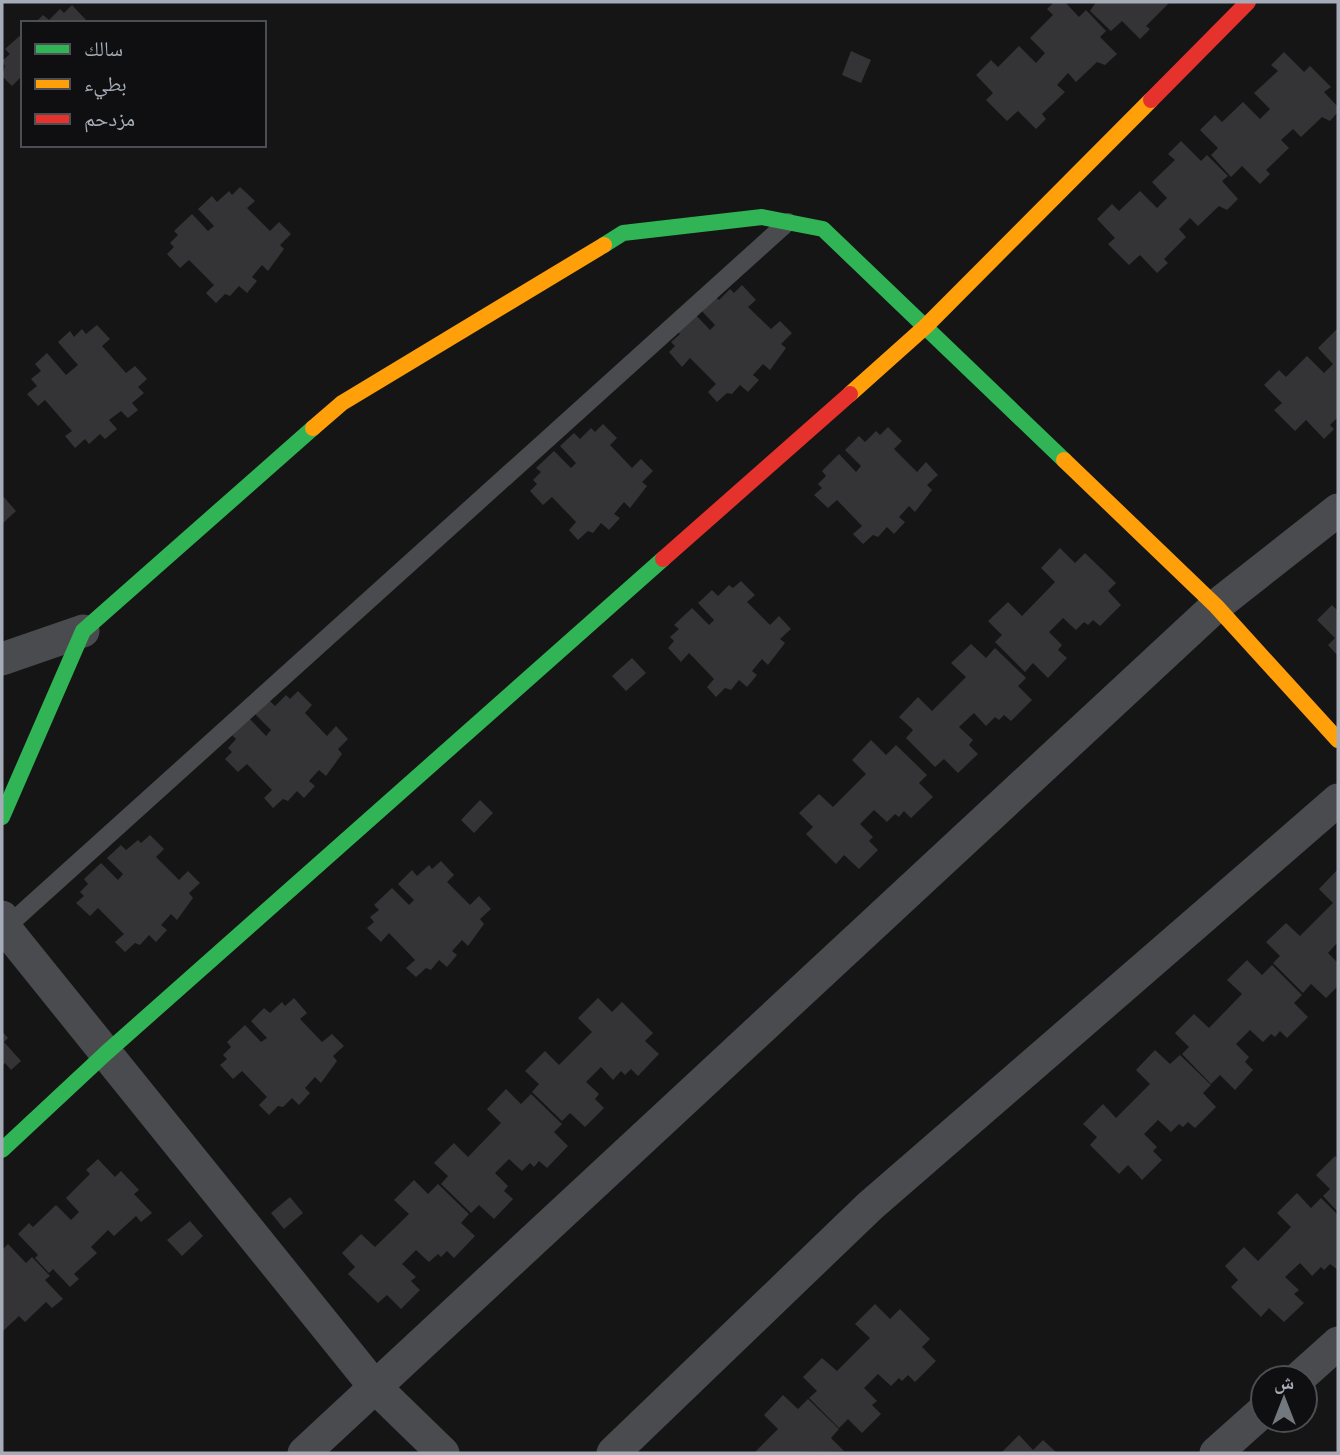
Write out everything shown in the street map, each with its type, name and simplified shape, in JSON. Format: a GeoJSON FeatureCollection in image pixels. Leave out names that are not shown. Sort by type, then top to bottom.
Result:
{"type":"FeatureCollection","features":[{"type":"Feature","properties":{"kind":"street"},"geometry":{"type":"LineString","coordinates":[[2,1150],[106,1053],[925,327],[1248,2]]}},
{"type":"Feature","properties":{"kind":"street"},"geometry":{"type":"LineString","coordinates":[[2,659],[83,631],[342,403],[623,233],[762,217],[823,229],[1216,606],[1338,740]]}},
{"type":"Feature","properties":{"kind":"street"},"geometry":{"type":"LineString","coordinates":[[304,1453],[1216,606],[1338,510]]}},
{"type":"Feature","properties":{"kind":"street"},"geometry":{"type":"LineString","coordinates":[[2,817],[83,631]]}},
{"type":"Feature","properties":{"kind":"street"},"geometry":{"type":"LineString","coordinates":[[613,1453],[870,1206],[1338,800]]}},
{"type":"Feature","properties":{"kind":"street"},"geometry":{"type":"LineString","coordinates":[[3,925],[375,1387],[443,1453]]}},
{"type":"Feature","properties":{"kind":"street"},"geometry":{"type":"LineString","coordinates":[[1315,1364],[1338,1343]]}},
{"type":"Feature","properties":{"kind":"street"},"geometry":{"type":"LineString","coordinates":[[1216,1453],[1249,1423]]}},
{"type":"Feature","properties":{"kind":"lane"},"geometry":{"type":"LineString","coordinates":[[3,925],[788,222]]}},
{"type":"Feature","properties":{"kind":"building"},"geometry":{"type":"Polygon","coordinates":[[[1054,2],[1065,2],[1079,17],[1086,10],[1106,31],[1100,37],[1117,54],[1105,65],[1097,62],[1076,82],[1068,73],[1057,85],[1065,92],[1042,114],[1046,119],[1036,129],[1018,111],[1007,121],[986,100],[993,93],[976,75],[991,60],[998,67],[1019,46],[1036,63],[1045,53],[1030,38],[1053,15],[1047,9],[1054,2]]]}},
{"type":"Feature","properties":{"kind":"building"},"geometry":{"type":"Polygon","coordinates":[[[1096,2],[1169,3],[1146,26],[1150,29],[1140,39],[1122,21],[1111,31],[1090,11],[1096,2]]]}},
{"type":"Feature","properties":{"kind":"building"},"geometry":{"type":"Polygon","coordinates":[[[72,5],[86,20],[37,21],[43,15],[49,20],[60,9],[64,13],[72,5]]]}},
{"type":"Feature","properties":{"kind":"building"},"geometry":{"type":"Polygon","coordinates":[[[21,35],[21,79],[12,86],[2,76],[5,66],[2,61],[10,54],[5,49],[21,35]]]}},
{"type":"Feature","properties":{"kind":"building"},"geometry":{"type":"Polygon","coordinates":[[[851,51],[871,60],[861,83],[842,75],[851,51]]]}},
{"type":"Feature","properties":{"kind":"building"},"geometry":{"type":"Polygon","coordinates":[[[1284,52],[1304,72],[1310,66],[1331,87],[1324,92],[1338,107],[1338,112],[1330,121],[1322,117],[1301,137],[1293,129],[1281,140],[1289,148],[1266,170],[1270,174],[1260,184],[1242,166],[1231,177],[1211,155],[1218,148],[1200,130],[1215,115],[1222,122],[1243,102],[1260,119],[1270,109],[1254,93],[1278,71],[1271,65],[1284,52]]]}},
{"type":"Feature","properties":{"kind":"building"},"geometry":{"type":"Polygon","coordinates":[[[1181,141],[1201,161],[1207,155],[1228,176],[1222,181],[1238,199],[1227,210],[1219,206],[1198,226],[1190,218],[1179,229],[1186,237],[1164,259],[1168,263],[1157,273],[1140,255],[1129,265],[1108,244],[1115,238],[1097,219],[1112,204],[1119,211],[1140,191],[1157,208],[1167,198],[1152,182],[1175,160],[1168,154],[1181,141]]]}},
{"type":"Feature","properties":{"kind":"building"},"geometry":{"type":"Polygon","coordinates":[[[240,187],[255,201],[247,208],[270,231],[279,222],[291,234],[280,245],[284,249],[268,271],[262,265],[252,277],[257,281],[247,293],[239,286],[230,296],[225,294],[216,303],[206,293],[214,285],[189,260],[180,268],[167,254],[174,247],[170,243],[178,235],[174,231],[192,214],[208,231],[214,226],[198,209],[212,196],[217,202],[229,191],[232,195],[240,187]]]}},
{"type":"Feature","properties":{"kind":"building"},"geometry":{"type":"Polygon","coordinates":[[[742,285],[756,300],[748,307],[771,329],[780,321],[792,333],[781,344],[786,348],[770,370],[763,364],[753,375],[759,380],[748,392],[740,385],[732,394],[727,393],[717,402],[708,392],[716,384],[690,358],[682,367],[669,352],[675,346],[671,342],[680,334],[675,329],[693,312],[710,330],[715,325],[699,308],[713,295],[719,300],[730,289],[734,293],[742,285]]]}},
{"type":"Feature","properties":{"kind":"building"},"geometry":{"type":"Polygon","coordinates":[[[97,325],[110,339],[102,346],[126,373],[135,366],[147,379],[138,387],[144,393],[132,403],[138,410],[128,418],[121,411],[109,420],[117,429],[105,439],[100,434],[89,444],[85,439],[75,448],[65,436],[72,431],[45,400],[38,406],[27,394],[37,386],[31,379],[41,371],[35,364],[47,353],[66,375],[78,365],[58,342],[70,331],[74,337],[82,329],[86,334],[97,325]]]}},
{"type":"Feature","properties":{"kind":"building"},"geometry":{"type":"Polygon","coordinates":[[[1338,328],[1338,417],[1330,425],[1334,429],[1324,439],[1306,420],[1295,431],[1274,410],[1282,403],[1264,385],[1279,370],[1286,377],[1307,356],[1324,373],[1333,364],[1318,348],[1338,328]]]}},
{"type":"Feature","properties":{"kind":"building"},"geometry":{"type":"Polygon","coordinates":[[[603,424],[617,438],[610,445],[632,468],[641,459],[653,471],[642,482],[647,486],[630,508],[624,502],[614,514],[620,518],[609,530],[601,523],[593,533],[588,531],[578,540],[569,530],[576,522],[552,497],[543,505],[530,491],[537,484],[533,480],[541,472],[536,468],[554,451],[571,468],[576,463],[560,446],[574,433],[580,439],[591,428],[595,432],[603,424]]]}},
{"type":"Feature","properties":{"kind":"building"},"geometry":{"type":"Polygon","coordinates":[[[888,427],[902,441],[894,449],[917,472],[926,462],[938,475],[927,485],[932,490],[915,512],[909,506],[899,517],[905,522],[894,534],[887,527],[878,537],[873,535],[863,544],[853,534],[862,526],[837,500],[828,508],[814,495],[822,488],[818,484],[826,476],[822,471],[839,454],[856,472],[861,466],[845,450],[859,436],[865,442],[876,431],[880,435],[888,427]]]}},
{"type":"Feature","properties":{"kind":"building"},"geometry":{"type":"Polygon","coordinates":[[[2,495],[16,511],[2,524],[2,495]]]}},
{"type":"Feature","properties":{"kind":"building"},"geometry":{"type":"Polygon","coordinates":[[[1060,548],[1075,563],[1085,553],[1116,583],[1108,591],[1121,605],[1100,626],[1093,620],[1088,625],[1084,622],[1076,630],[1063,618],[1049,632],[1062,645],[1058,650],[1067,658],[1048,678],[1033,663],[1025,672],[995,642],[1002,635],[988,621],[1008,602],[1022,616],[1055,582],[1041,568],[1060,548]]]}},
{"type":"Feature","properties":{"kind":"building"},"geometry":{"type":"Polygon","coordinates":[[[741,581],[755,595],[747,602],[770,625],[779,616],[791,629],[780,639],[785,643],[768,665],[762,659],[752,671],[757,675],[747,687],[739,680],[731,690],[725,688],[716,697],[707,687],[714,679],[689,653],[681,662],[668,648],[674,641],[670,637],[679,629],[674,625],[692,608],[709,625],[714,620],[698,603],[712,590],[718,596],[729,585],[733,588],[741,581]]]}},
{"type":"Feature","properties":{"kind":"building"},"geometry":{"type":"Polygon","coordinates":[[[1332,605],[1338,611],[1338,656],[1328,645],[1335,638],[1317,620],[1332,605]]]}},
{"type":"Feature","properties":{"kind":"building"},"geometry":{"type":"Polygon","coordinates":[[[971,644],[986,658],[995,648],[1026,678],[1018,686],[1032,700],[1011,721],[1004,715],[999,720],[995,717],[986,726],[974,713],[959,727],[973,740],[969,745],[978,754],[958,773],[944,759],[935,767],[906,738],[913,730],[899,717],[918,697],[932,711],[966,677],[951,663],[971,644]]]}},
{"type":"Feature","properties":{"kind":"building"},"geometry":{"type":"Polygon","coordinates":[[[632,658],[646,673],[626,691],[612,676],[632,658]]]}},
{"type":"Feature","properties":{"kind":"building"},"geometry":{"type":"Polygon","coordinates":[[[298,691],[312,705],[305,713],[327,736],[336,726],[348,739],[338,749],[342,754],[326,776],[319,770],[309,781],[315,786],[304,798],[297,791],[288,801],[283,799],[273,808],[264,798],[272,790],[247,764],[238,772],[225,759],[232,752],[228,748],[236,739],[232,735],[249,718],[266,736],[271,730],[255,714],[269,700],[275,706],[286,695],[290,699],[298,691]]]}},
{"type":"Feature","properties":{"kind":"building"},"geometry":{"type":"Polygon","coordinates":[[[871,740],[886,755],[896,745],[927,775],[919,783],[933,797],[911,818],[904,811],[899,817],[895,814],[887,822],[874,810],[860,824],[873,837],[869,841],[878,850],[859,869],[844,855],[836,864],[806,834],[813,827],[799,813],[819,794],[833,807],[866,774],[852,760],[871,740]]]}},
{"type":"Feature","properties":{"kind":"building"},"geometry":{"type":"Polygon","coordinates":[[[480,800],[493,813],[474,833],[461,820],[480,800]]]}},
{"type":"Feature","properties":{"kind":"building"},"geometry":{"type":"Polygon","coordinates":[[[150,835],[164,849],[156,857],[179,880],[188,871],[200,883],[189,893],[193,898],[177,920],[171,914],[161,925],[167,930],[156,942],[149,935],[140,945],[135,943],[125,952],[115,942],[124,934],[98,908],[90,916],[76,903],[84,896],[80,892],[88,884],[84,879],[101,863],[118,880],[123,874],[107,858],[121,845],[126,850],[138,840],[141,843],[150,835]]]}},
{"type":"Feature","properties":{"kind":"building"},"geometry":{"type":"Polygon","coordinates":[[[441,861],[454,875],[447,882],[470,905],[479,896],[491,909],[480,919],[484,924],[468,946],[462,940],[452,951],[457,955],[447,967],[439,960],[431,970],[426,968],[416,977],[406,968],[415,960],[389,933],[381,942],[367,928],[374,922],[370,917],[379,910],[374,905],[392,888],[409,905],[414,900],[398,884],[412,870],[417,876],[429,865],[432,869],[441,861]]]}},
{"type":"Feature","properties":{"kind":"building"},"geometry":{"type":"Polygon","coordinates":[[[1338,869],[1338,942],[1328,953],[1338,963],[1338,986],[1326,998],[1311,984],[1303,993],[1273,963],[1280,956],[1266,942],[1286,923],[1300,936],[1333,903],[1319,889],[1338,869]]]}},
{"type":"Feature","properties":{"kind":"building"},"geometry":{"type":"Polygon","coordinates":[[[1247,960],[1262,975],[1272,965],[1302,995],[1294,1003],[1308,1017],[1287,1038],[1280,1031],[1275,1037],[1271,1034],[1263,1042],[1250,1030],[1236,1044],[1249,1057],[1245,1062],[1253,1070],[1235,1090],[1220,1075],[1211,1084],[1182,1054],[1189,1047],[1175,1033],[1194,1014],[1209,1028],[1242,994],[1227,980],[1247,960]]]}},
{"type":"Feature","properties":{"kind":"building"},"geometry":{"type":"Polygon","coordinates":[[[294,998],[307,1013],[300,1019],[322,1042],[332,1034],[344,1046],[333,1056],[337,1061],[321,1083],[315,1077],[305,1088],[310,1093],[299,1105],[292,1098],[269,1115],[259,1105],[267,1097],[242,1071],[233,1079],[220,1065],[227,1059],[223,1055],[231,1047],[227,1042],[245,1025],[261,1042],[267,1038],[251,1021],[264,1008],[270,1013],[282,1002],[285,1006],[294,998]]]}},
{"type":"Feature","properties":{"kind":"building"},"geometry":{"type":"Polygon","coordinates":[[[598,998],[612,1012],[622,1002],[653,1033],[645,1041],[659,1054],[638,1076],[631,1069],[625,1075],[621,1071],[613,1080],[601,1067],[586,1082],[599,1094],[595,1099],[604,1108],[585,1127],[570,1113],[562,1121],[532,1092],[539,1084],[525,1071],[545,1051],[559,1065],[592,1032],[578,1018],[598,998]]]}},
{"type":"Feature","properties":{"kind":"building"},"geometry":{"type":"Polygon","coordinates":[[[2,1031],[8,1038],[4,1042],[21,1061],[11,1070],[5,1063],[2,1066],[2,1031]]]}},
{"type":"Feature","properties":{"kind":"building"},"geometry":{"type":"Polygon","coordinates":[[[1155,1050],[1170,1064],[1180,1055],[1211,1085],[1203,1093],[1216,1107],[1195,1128],[1188,1122],[1183,1127],[1179,1124],[1171,1132],[1158,1120],[1144,1134],[1157,1147],[1153,1151],[1162,1160],[1142,1180],[1128,1165],[1119,1174],[1090,1145],[1097,1137],[1083,1124],[1103,1104],[1116,1118],[1150,1084],[1136,1070],[1155,1050]]]}},
{"type":"Feature","properties":{"kind":"building"},"geometry":{"type":"Polygon","coordinates":[[[506,1089],[521,1104],[531,1094],[562,1124],[554,1132],[568,1146],[547,1168],[539,1161],[534,1167],[530,1163],[522,1171],[509,1159],[495,1173],[508,1186],[504,1191],[513,1199],[494,1219],[479,1205],[471,1213],[441,1184],[448,1176],[434,1163],[454,1143],[468,1157],[501,1123],[487,1109],[506,1089]]]}},
{"type":"Feature","properties":{"kind":"building"},"geometry":{"type":"Polygon","coordinates":[[[1335,1156],[1338,1159],[1338,1212],[1323,1196],[1330,1189],[1316,1175],[1335,1156]]]}},
{"type":"Feature","properties":{"kind":"building"},"geometry":{"type":"Polygon","coordinates":[[[98,1159],[115,1177],[121,1171],[139,1190],[134,1194],[152,1213],[141,1222],[136,1216],[114,1236],[108,1230],[91,1247],[97,1253],[74,1274],[79,1279],[70,1287],[53,1269],[49,1273],[35,1258],[38,1255],[18,1234],[29,1223],[33,1227],[56,1205],[71,1220],[79,1212],[66,1198],[90,1174],[86,1170],[98,1159]]]}},
{"type":"Feature","properties":{"kind":"building"},"geometry":{"type":"Polygon","coordinates":[[[414,1180],[428,1194],[438,1184],[469,1214],[461,1223],[475,1236],[454,1258],[447,1251],[441,1257],[438,1254],[429,1262],[416,1250],[402,1264],[416,1277],[411,1281],[420,1290],[401,1309],[387,1295],[378,1303],[348,1274],[355,1267],[342,1253],[361,1234],[375,1247],[409,1214],[394,1200],[414,1180]]]}},
{"type":"Feature","properties":{"kind":"building"},"geometry":{"type":"Polygon","coordinates":[[[1297,1193],[1311,1208],[1321,1198],[1338,1215],[1338,1270],[1330,1264],[1324,1270],[1321,1267],[1312,1276],[1300,1263],[1285,1277],[1299,1290],[1294,1294],[1304,1303],[1284,1322],[1269,1308],[1261,1317],[1231,1287],[1238,1280],[1225,1266],[1244,1247],[1258,1261],[1291,1227],[1277,1213],[1297,1193]]]}},
{"type":"Feature","properties":{"kind":"building"},"geometry":{"type":"Polygon","coordinates":[[[290,1197],[303,1213],[284,1229],[271,1213],[290,1197]]]}},
{"type":"Feature","properties":{"kind":"building"},"geometry":{"type":"Polygon","coordinates":[[[190,1221],[203,1236],[182,1256],[167,1240],[190,1221]]]}},
{"type":"Feature","properties":{"kind":"building"},"geometry":{"type":"Polygon","coordinates":[[[8,1244],[26,1263],[32,1257],[50,1276],[45,1280],[63,1299],[52,1308],[46,1302],[25,1322],[19,1316],[2,1332],[2,1250],[8,1244]]]}},
{"type":"Feature","properties":{"kind":"building"},"geometry":{"type":"Polygon","coordinates":[[[875,1304],[890,1319],[900,1309],[930,1339],[922,1347],[936,1361],[915,1382],[908,1375],[902,1381],[899,1378],[891,1386],[878,1374],[864,1388],[877,1401],[872,1405],[881,1414],[862,1433],[848,1419],[839,1428],[809,1398],[817,1391],[803,1377],[822,1358],[837,1371],[870,1338],[855,1324],[875,1304]]]}},
{"type":"Feature","properties":{"kind":"building"},"geometry":{"type":"Polygon","coordinates":[[[783,1395],[798,1409],[808,1399],[839,1429],[831,1438],[844,1451],[754,1453],[778,1429],[764,1415],[783,1395]]]}},
{"type":"Feature","properties":{"kind":"building"},"geometry":{"type":"Polygon","coordinates":[[[1019,1435],[1033,1450],[1043,1440],[1057,1453],[1001,1453],[1019,1435]]]}},
{"type":"Feature","properties":{"kind":"traffic: fast"},"geometry":{"type":"LineString","coordinates":[[604,245],[623,233],[762,217],[823,229],[1064,460]]}},
{"type":"Feature","properties":{"kind":"traffic: fast"},"geometry":{"type":"LineString","coordinates":[[2,817],[83,631],[313,428]]}},
{"type":"Feature","properties":{"kind":"traffic: fast"},"geometry":{"type":"LineString","coordinates":[[2,1150],[106,1053],[663,559]]}},
{"type":"Feature","properties":{"kind":"traffic: slow"},"geometry":{"type":"LineString","coordinates":[[850,394],[925,327],[1151,100]]}},
{"type":"Feature","properties":{"kind":"traffic: slow"},"geometry":{"type":"LineString","coordinates":[[313,428],[342,403],[604,245]]}},
{"type":"Feature","properties":{"kind":"traffic: slow"},"geometry":{"type":"LineString","coordinates":[[1064,460],[1216,606],[1338,740]]}},
{"type":"Feature","properties":{"kind":"traffic: jam"},"geometry":{"type":"LineString","coordinates":[[1151,100],[1248,2]]}},
{"type":"Feature","properties":{"kind":"traffic: jam"},"geometry":{"type":"LineString","coordinates":[[663,559],[850,394]]}}]}
